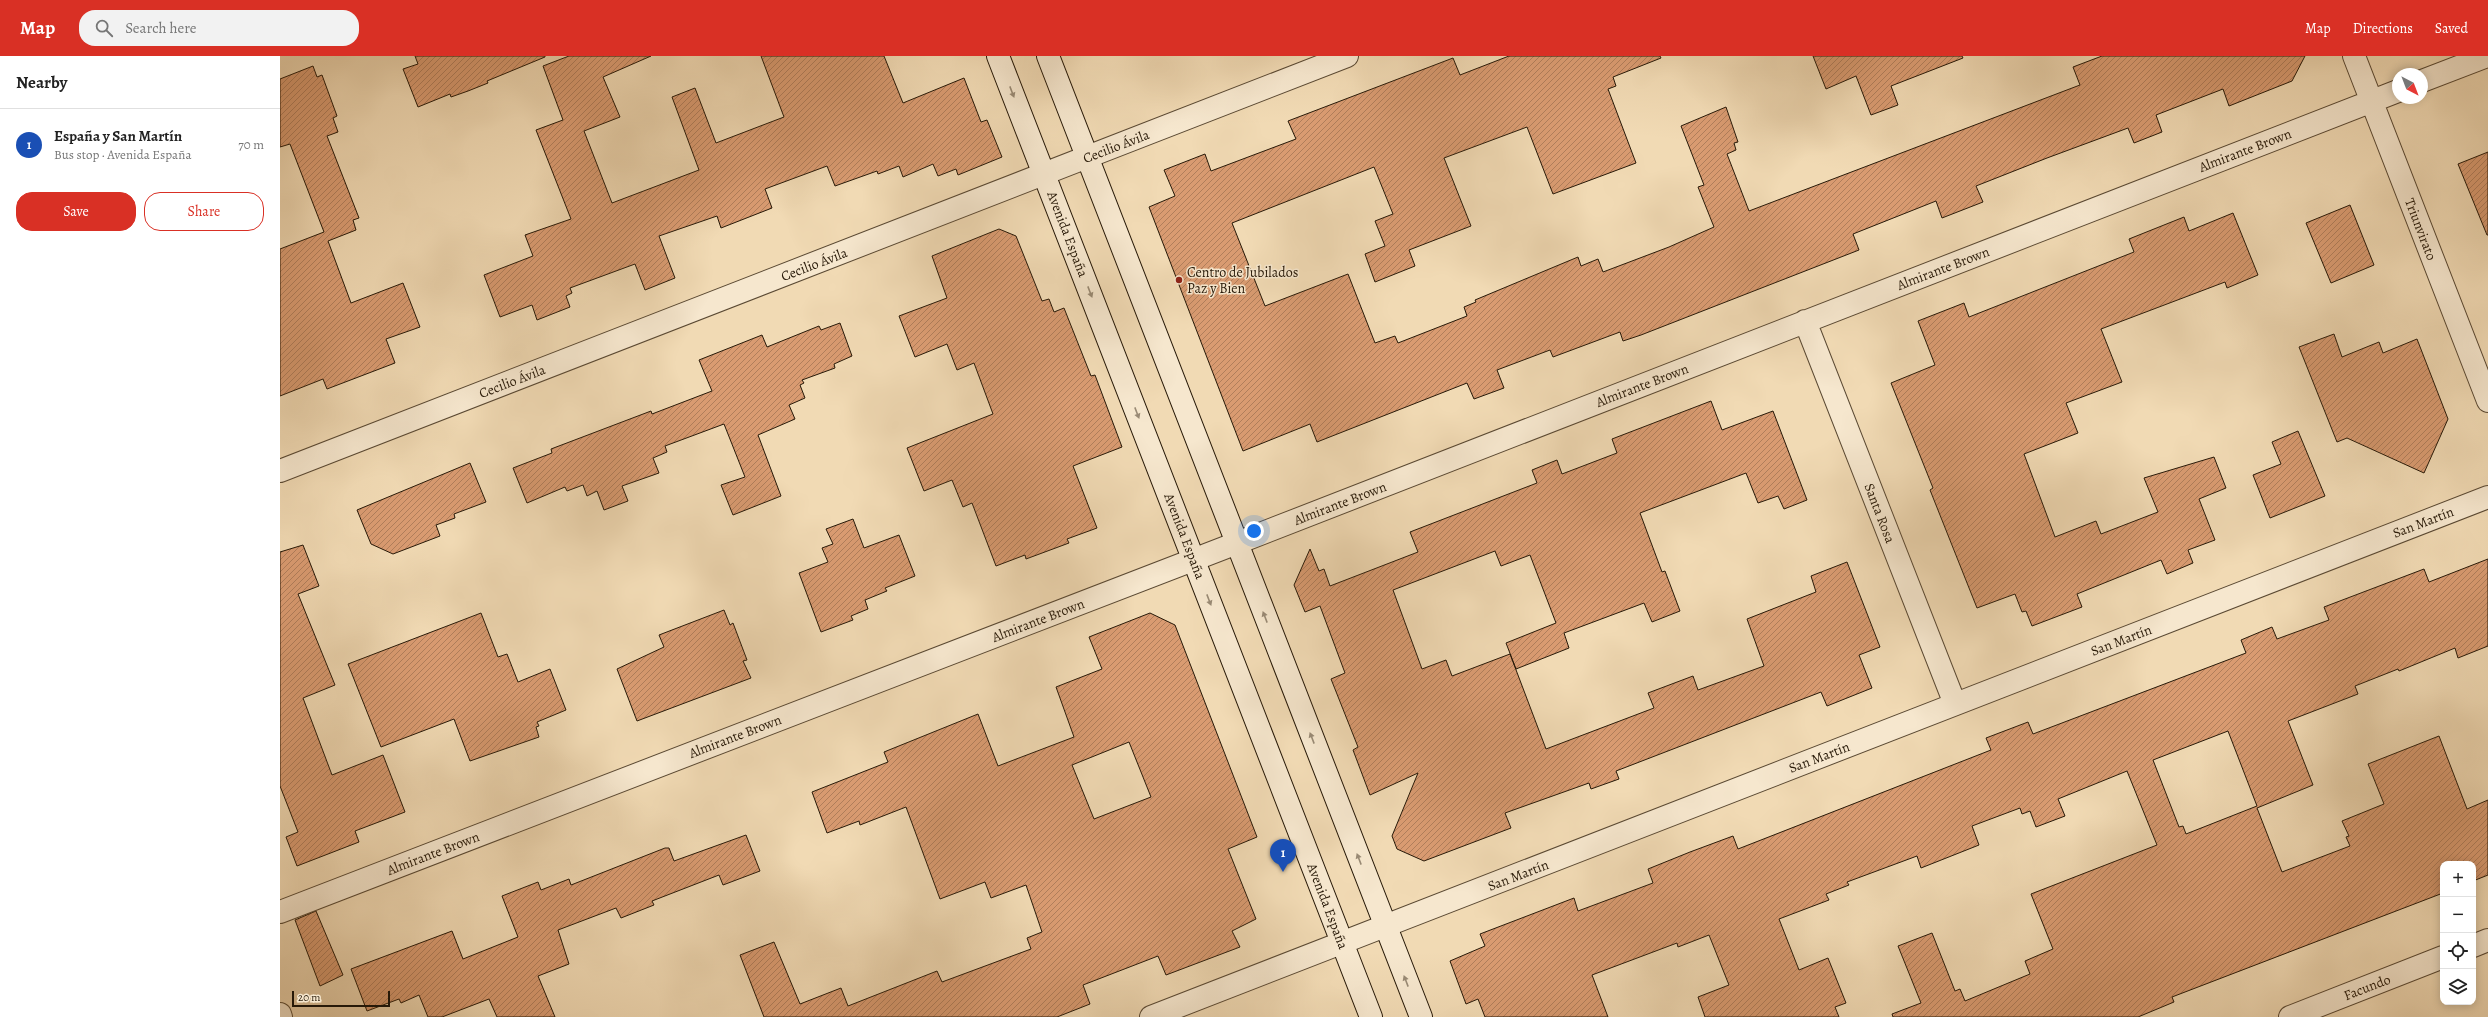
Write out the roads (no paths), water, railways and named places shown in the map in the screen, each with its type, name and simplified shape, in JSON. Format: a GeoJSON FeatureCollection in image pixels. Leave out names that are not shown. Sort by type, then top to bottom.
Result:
{"type":"FeatureCollection","features":[{"type":"Feature","properties":{"kind":"street","name":"Avenida España"},"geometry":{"type":"LineString","coordinates":[[998,56],[1371,1017]]}},
{"type":"Feature","properties":{"kind":"street"},"geometry":{"type":"LineString","coordinates":[[1048,56],[1421,1017]]}},
{"type":"Feature","properties":{"kind":"street","name":"Cecilio Ávila"},"geometry":{"type":"LineString","coordinates":[[280,471],[1347,56]]}},
{"type":"Feature","properties":{"kind":"street","name":"Triunvirato"},"geometry":{"type":"LineString","coordinates":[[2354,56],[2488,401]]}},
{"type":"Feature","properties":{"kind":"street"},"geometry":{"type":"LineString","coordinates":[[2428,79],[2487,56]]}},
{"type":"Feature","properties":{"kind":"street","name":"Almirante Brown"},"geometry":{"type":"LineString","coordinates":[[280,912],[1194,560],[2392,92]]}},
{"type":"Feature","properties":{"kind":"street","name":"Santa Rosa"},"geometry":{"type":"LineString","coordinates":[[1805,322],[1955,704]]}},
{"type":"Feature","properties":{"kind":"street","name":"San Martín"},"geometry":{"type":"LineString","coordinates":[[1150,1017],[1386,927],[2488,497]]}},
{"type":"Feature","properties":{"kind":"street"},"geometry":{"type":"LineString","coordinates":[[2476,945],[2488,940]]}},
{"type":"Feature","properties":{"kind":"street","name":"Facundo"},"geometry":{"type":"LineString","coordinates":[[2290,1017],[2440,958]]}},
{"type":"Feature","properties":{"kind":"place","name":"Centro de Jubilados Paz y Bien"},"geometry":{"type":"Point","coordinates":[1179,280]}},
{"type":"Feature","properties":{"kind":"place","name":"España y San Martín"},"geometry":{"type":"Point","coordinates":[1283,872]}}]}
